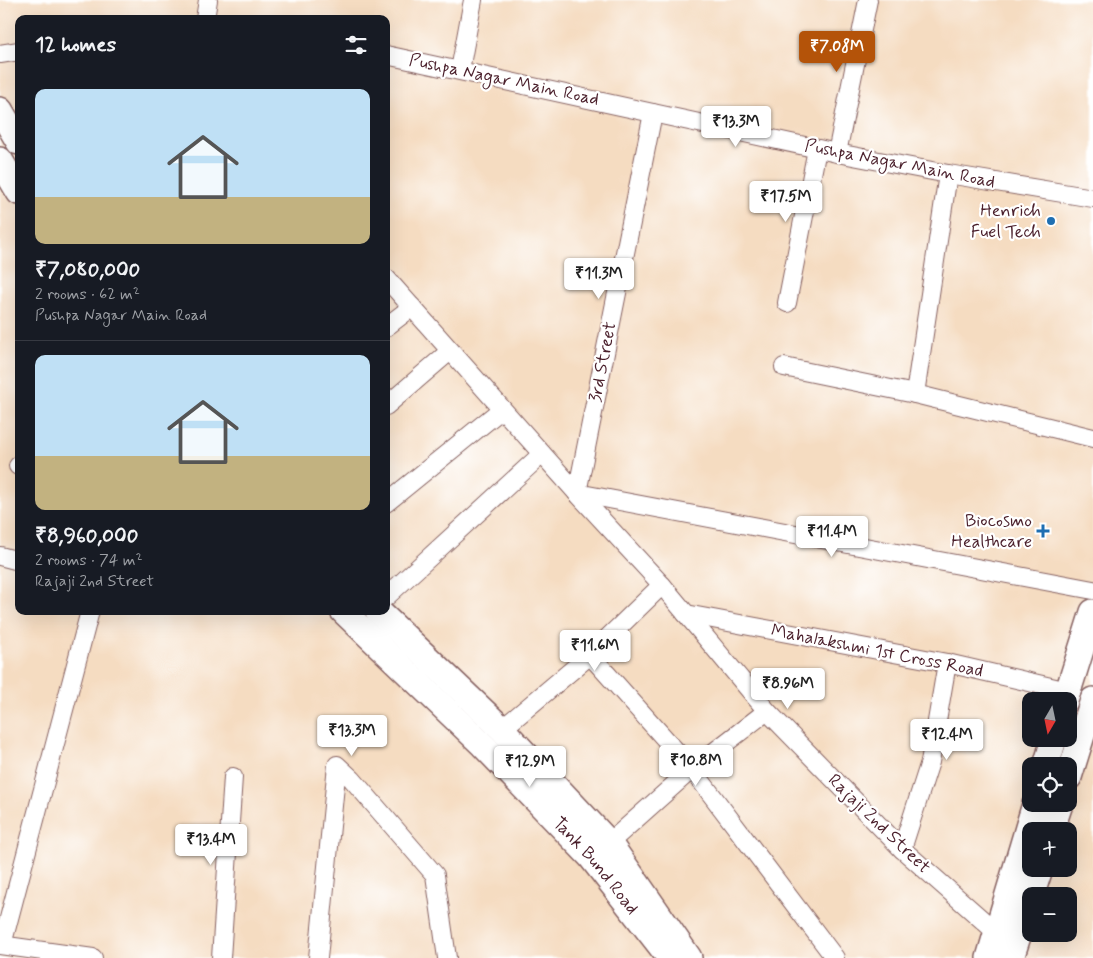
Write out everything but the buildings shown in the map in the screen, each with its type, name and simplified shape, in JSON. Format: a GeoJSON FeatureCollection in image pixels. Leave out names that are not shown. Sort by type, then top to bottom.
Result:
{"type":"FeatureCollection","features":[{"type":"Feature","properties":{"kind":"main road"},"geometry":{"type":"LineString","coordinates":[[0,110],[15,135]]}},
{"type":"Feature","properties":{"kind":"main road"},"geometry":{"type":"LineString","coordinates":[[0,160],[15,185]]}},
{"type":"Feature","properties":{"kind":"main road"},"geometry":{"type":"LineString","coordinates":[[1068,692],[1093,612]]}},
{"type":"Feature","properties":{"kind":"main road","name":"Tank Bund Road"},"geometry":{"type":"LineString","coordinates":[[347,615],[483,745],[591,857],[670,958]]}},
{"type":"Feature","properties":{"kind":"main road","name":"Tank Bund Road"},"geometry":{"type":"LineString","coordinates":[[382,615],[502,729],[609,843],[689,958]]}},
{"type":"Feature","properties":{"kind":"main road"},"geometry":{"type":"LineString","coordinates":[[1075,757],[1093,700]]}},
{"type":"Feature","properties":{"kind":"main road"},"geometry":{"type":"LineString","coordinates":[[989,958],[1033,812]]}},
{"type":"Feature","properties":{"kind":"main road"},"geometry":{"type":"LineString","coordinates":[[1011,958],[1037,877]]}},
{"type":"Feature","properties":{"kind":"street"},"geometry":{"type":"LineString","coordinates":[[205,15],[208,0]]}},
{"type":"Feature","properties":{"kind":"street"},"geometry":{"type":"LineString","coordinates":[[460,70],[473,0]]}},
{"type":"Feature","properties":{"kind":"street"},"geometry":{"type":"LineString","coordinates":[[837,153],[868,0]]}},
{"type":"Feature","properties":{"kind":"street"},"geometry":{"type":"LineString","coordinates":[[0,54],[15,52]]}},
{"type":"Feature","properties":{"kind":"street","name":"Pushpa Nagar Main Road"},"geometry":{"type":"LineString","coordinates":[[390,56],[817,149],[948,174],[1093,198]]}},
{"type":"Feature","properties":{"kind":"street","name":"3rd Street"},"geometry":{"type":"LineString","coordinates":[[577,493],[653,113]]}},
{"type":"Feature","properties":{"kind":"street"},"geometry":{"type":"LineString","coordinates":[[787,303],[817,149]]}},
{"type":"Feature","properties":{"kind":"street"},"geometry":{"type":"LineString","coordinates":[[915,394],[948,174]]}},
{"type":"Feature","properties":{"kind":"street","name":"Rajaji 2nd Street"},"geometry":{"type":"LineString","coordinates":[[390,282],[577,493],[662,584],[767,711],[902,849],[996,932]]}},
{"type":"Feature","properties":{"kind":"street"},"geometry":{"type":"LineString","coordinates":[[390,324],[412,307]]}},
{"type":"Feature","properties":{"kind":"street"},"geometry":{"type":"LineString","coordinates":[[390,403],[450,351]]}},
{"type":"Feature","properties":{"kind":"street"},"geometry":{"type":"LineString","coordinates":[[784,367],[915,394],[1093,438]]}},
{"type":"Feature","properties":{"kind":"street"},"geometry":{"type":"LineString","coordinates":[[390,500],[502,409]]}},
{"type":"Feature","properties":{"kind":"street"},"geometry":{"type":"LineString","coordinates":[[390,593],[542,454]]}},
{"type":"Feature","properties":{"kind":"street"},"geometry":{"type":"LineString","coordinates":[[577,493],[1093,590]]}},
{"type":"Feature","properties":{"kind":"street"},"geometry":{"type":"LineString","coordinates":[[0,556],[15,560]]}},
{"type":"Feature","properties":{"kind":"street"},"geometry":{"type":"LineString","coordinates":[[502,729],[590,655],[662,584]]}},
{"type":"Feature","properties":{"kind":"street","name":"Mahalakshmi 1st Cross Road"},"geometry":{"type":"LineString","coordinates":[[686,614],[947,663],[1052,692]]}},
{"type":"Feature","properties":{"kind":"street"},"geometry":{"type":"LineString","coordinates":[[89,615],[1,945],[93,958]]}},
{"type":"Feature","properties":{"kind":"street"},"geometry":{"type":"LineString","coordinates":[[590,655],[692,769],[835,958]]}},
{"type":"Feature","properties":{"kind":"street"},"geometry":{"type":"LineString","coordinates":[[902,849],[930,762],[947,663]]}},
{"type":"Feature","properties":{"kind":"street"},"geometry":{"type":"LineString","coordinates":[[609,843],[692,769],[767,711]]}},
{"type":"Feature","properties":{"kind":"street"},"geometry":{"type":"LineString","coordinates":[[318,958],[337,765],[352,779],[434,875],[447,958]]}},
{"type":"Feature","properties":{"kind":"street"},"geometry":{"type":"LineString","coordinates":[[221,958],[233,777]]}},
{"type":"Feature","properties":{"kind":"place","name":"Henrich Fuel Tech"},"geometry":{"type":"Point","coordinates":[1051,221]}},
{"type":"Feature","properties":{"kind":"place","name":"Biocosmo Healthcare"},"geometry":{"type":"Point","coordinates":[1043,531]}}]}
